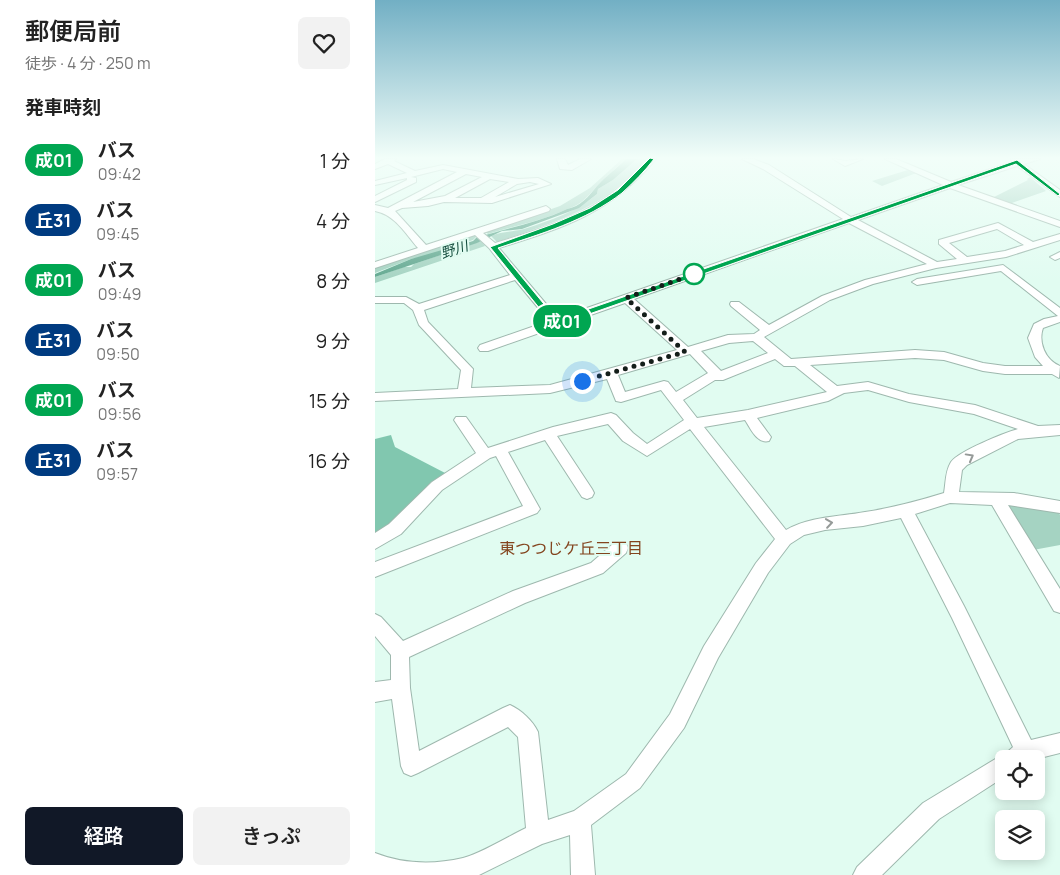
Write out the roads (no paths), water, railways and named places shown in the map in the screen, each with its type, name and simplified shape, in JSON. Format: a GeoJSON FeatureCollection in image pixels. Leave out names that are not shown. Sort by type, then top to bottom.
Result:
{"type":"FeatureCollection","features":[{"type":"Feature","properties":{"kind":"street"},"geometry":{"type":"LineString","coordinates":[[389,211],[411,200]]}},
{"type":"Feature","properties":{"kind":"street"},"geometry":{"type":"LineString","coordinates":[[401,205],[430,204],[447,200],[492,200]]}},
{"type":"Feature","properties":{"kind":"street"},"geometry":{"type":"LineString","coordinates":[[493,247],[555,226],[592,209],[606,200]]}},
{"type":"Feature","properties":{"kind":"street"},"geometry":{"type":"LineString","coordinates":[[818,200],[850,220],[936,265]]}},
{"type":"Feature","properties":{"kind":"street"},"geometry":{"type":"LineString","coordinates":[[484,348],[907,200]]}},
{"type":"Feature","properties":{"kind":"street"},"geometry":{"type":"LineString","coordinates":[[994,200],[1060,224]]}},
{"type":"Feature","properties":{"kind":"street"},"geometry":{"type":"LineString","coordinates":[[375,208],[389,211],[395,215],[424,249]]}},
{"type":"Feature","properties":{"kind":"street"},"geometry":{"type":"LineString","coordinates":[[375,265],[546,209]]}},
{"type":"Feature","properties":{"kind":"street"},"geometry":{"type":"LineString","coordinates":[[984,270],[943,242],[998,226],[1033,246]]}},
{"type":"Feature","properties":{"kind":"street"},"geometry":{"type":"LineString","coordinates":[[477,232],[493,247],[555,323]]}},
{"type":"Feature","properties":{"kind":"street"},"geometry":{"type":"LineString","coordinates":[[375,397],[550,389],[611,374],[728,339],[757,337],[803,310],[843,290],[911,270],[1006,254],[1060,237]]}},
{"type":"Feature","properties":{"kind":"street"},"geometry":{"type":"LineString","coordinates":[[917,282],[1003,268],[1060,313]]}},
{"type":"Feature","properties":{"kind":"street"},"geometry":{"type":"LineString","coordinates":[[418,308],[517,276]]}},
{"type":"Feature","properties":{"kind":"street"},"geometry":{"type":"LineString","coordinates":[[626,298],[719,378],[775,354]]}},
{"type":"Feature","properties":{"kind":"street"},"geometry":{"type":"LineString","coordinates":[[375,300],[407,300],[418,308],[423,323],[467,369],[464,392]]}},
{"type":"Feature","properties":{"kind":"street"},"geometry":{"type":"LineString","coordinates":[[735,304],[769,331]]}},
{"type":"Feature","properties":{"kind":"street"},"geometry":{"type":"LineString","coordinates":[[1059,372],[1041,357],[1034,338],[1038,326],[1048,320],[1060,319]]}},
{"type":"Feature","properties":{"kind":"street"},"geometry":{"type":"LineString","coordinates":[[757,337],[788,363],[800,364],[870,356],[915,354],[944,356],[983,367],[1005,370],[1059,372]]}},
{"type":"Feature","properties":{"kind":"street"},"geometry":{"type":"LineString","coordinates":[[800,364],[835,391]]}},
{"type":"Feature","properties":{"kind":"street"},"geometry":{"type":"LineString","coordinates":[[611,374],[621,398],[664,385],[784,540]]}},
{"type":"Feature","properties":{"kind":"street"},"geometry":{"type":"LineString","coordinates":[[675,398],[716,374]]}},
{"type":"Feature","properties":{"kind":"street"},"geometry":{"type":"LineString","coordinates":[[375,542],[395,529],[437,486],[493,452],[548,434],[611,418],[628,437],[647,451],[685,425],[693,422],[749,415],[827,397],[835,391],[856,387],[875,387],[909,398],[975,410],[1035,430]]}},
{"type":"Feature","properties":{"kind":"street"},"geometry":{"type":"LineString","coordinates":[[749,415],[764,437]]}},
{"type":"Feature","properties":{"kind":"street"},"geometry":{"type":"LineString","coordinates":[[375,570],[531,509],[493,452],[461,420]]}},
{"type":"Feature","properties":{"kind":"street"},"geometry":{"type":"LineString","coordinates":[[950,497],[954,490],[954,473],[957,464],[1005,437],[1035,430],[1060,430]]}},
{"type":"Feature","properties":{"kind":"street"},"geometry":{"type":"LineString","coordinates":[[548,434],[585,485]]}},
{"type":"Feature","properties":{"kind":"street"},"geometry":{"type":"LineString","coordinates":[[375,864],[395,872],[430,874],[466,869],[538,834],[580,820],[633,781],[677,721],[711,652],[762,568],[784,540],[800,530],[905,511],[950,497],[963,499],[1013,499],[1060,507]]}},
{"type":"Feature","properties":{"kind":"street"},"geometry":{"type":"LineString","coordinates":[[996,499],[1058,597]]}},
{"type":"Feature","properties":{"kind":"street"},"geometry":{"type":"LineString","coordinates":[[905,511],[958,612],[1017,750]]}},
{"type":"Feature","properties":{"kind":"street"},"geometry":{"type":"LineString","coordinates":[[400,652],[519,597],[597,568],[620,548]]}},
{"type":"Feature","properties":{"kind":"street"},"geometry":{"type":"LineString","coordinates":[[375,623],[400,652],[400,688],[411,766],[510,714],[528,732],[538,834]]}},
{"type":"Feature","properties":{"kind":"street"},"geometry":{"type":"LineString","coordinates":[[375,692],[400,688]]}},
{"type":"Feature","properties":{"kind":"street"},"geometry":{"type":"LineString","coordinates":[[1036,750],[1060,743]]}},
{"type":"Feature","properties":{"kind":"street"},"geometry":{"type":"LineString","coordinates":[[865,875],[931,811],[995,771]]}},
{"type":"Feature","properties":{"kind":"street"},"geometry":{"type":"LineString","coordinates":[[580,820],[583,875]]}},
{"type":"Feature","properties":{"kind":"water","name":"野川"},"geometry":{"type":"Polygon","coordinates":[[[584,200],[590,200],[579,208],[522,229],[502,231],[477,243],[375,277],[375,274],[411,259],[473,241],[487,234],[545,218],[572,208],[584,200]]]}},
{"type":"Feature","properties":{"kind":"district","name":"東つつじケ丘三丁目"},"geometry":{"type":"Point","coordinates":[571,548]}}]}
